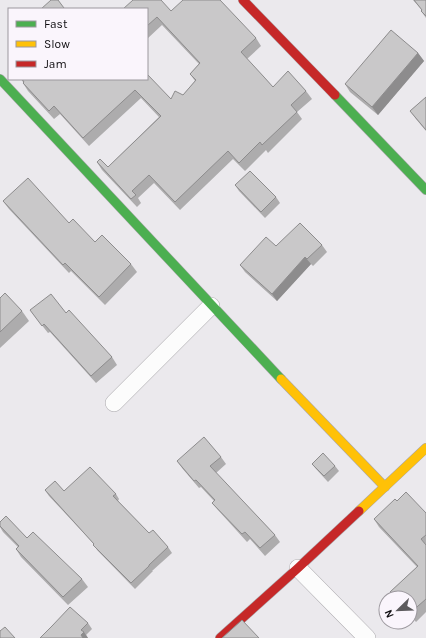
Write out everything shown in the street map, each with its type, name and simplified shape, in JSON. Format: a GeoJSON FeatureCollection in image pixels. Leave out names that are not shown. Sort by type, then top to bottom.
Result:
{"type":"FeatureCollection","features":[{"type":"Feature","properties":{"kind":"street"},"geometry":{"type":"LineString","coordinates":[[243,0],[426,190]]}},
{"type":"Feature","properties":{"kind":"street"},"geometry":{"type":"LineString","coordinates":[[0,79],[211,306],[385,487]]}},
{"type":"Feature","properties":{"kind":"street"},"geometry":{"type":"LineString","coordinates":[[114,403],[211,306]]}},
{"type":"Feature","properties":{"kind":"street"},"geometry":{"type":"LineString","coordinates":[[220,638],[298,568],[426,448]]}},
{"type":"Feature","properties":{"kind":"street"},"geometry":{"type":"LineString","coordinates":[[298,568],[367,638]]}},
{"type":"Feature","properties":{"kind":"building"},"geometry":{"type":"Polygon","coordinates":[[[51,0],[58,0],[64,8],[42,8],[51,0]]]}},
{"type":"Feature","properties":{"kind":"building"},"geometry":{"type":"Polygon","coordinates":[[[133,0],[161,0],[171,11],[183,0],[220,0],[256,38],[241,52],[273,87],[288,71],[306,91],[291,105],[297,112],[262,145],[260,142],[239,163],[228,151],[175,202],[149,175],[132,191],[136,195],[131,199],[97,162],[100,159],[108,167],[161,116],[135,90],[83,138],[54,106],[49,111],[23,83],[23,80],[148,80],[148,75],[171,99],[175,91],[183,95],[196,80],[190,74],[200,63],[157,17],[148,25],[148,8],[124,8],[133,0]]]}},
{"type":"Feature","properties":{"kind":"building"},"geometry":{"type":"Polygon","coordinates":[[[414,0],[426,0],[426,16],[421,11],[422,10],[414,0]]]}},
{"type":"Feature","properties":{"kind":"building"},"geometry":{"type":"Polygon","coordinates":[[[391,30],[418,53],[372,107],[345,84],[391,30]]]}},
{"type":"Feature","properties":{"kind":"building"},"geometry":{"type":"Polygon","coordinates":[[[426,97],[426,130],[410,111],[426,97]]]}},
{"type":"Feature","properties":{"kind":"building"},"geometry":{"type":"Polygon","coordinates":[[[250,171],[276,197],[261,212],[235,185],[250,171]]]}},
{"type":"Feature","properties":{"kind":"building"},"geometry":{"type":"Polygon","coordinates":[[[28,178],[69,223],[73,219],[95,242],[102,235],[131,264],[99,297],[65,263],[63,265],[3,201],[28,178]]]}},
{"type":"Feature","properties":{"kind":"building"},"geometry":{"type":"Polygon","coordinates":[[[300,223],[322,245],[307,259],[305,257],[272,294],[240,265],[266,237],[276,246],[300,223]]]}},
{"type":"Feature","properties":{"kind":"building"},"geometry":{"type":"Polygon","coordinates":[[[5,293],[22,311],[0,332],[0,298],[5,293]]]}},
{"type":"Feature","properties":{"kind":"building"},"geometry":{"type":"Polygon","coordinates":[[[51,294],[66,313],[69,310],[112,357],[91,376],[44,324],[42,326],[30,310],[51,294]]]}},
{"type":"Feature","properties":{"kind":"building"},"geometry":{"type":"Polygon","coordinates":[[[204,437],[221,457],[210,466],[275,535],[260,548],[245,532],[242,534],[212,503],[215,500],[196,480],[194,481],[177,461],[204,437]]]}},
{"type":"Feature","properties":{"kind":"building"},"geometry":{"type":"Polygon","coordinates":[[[323,453],[335,466],[324,476],[312,464],[323,453]]]}},
{"type":"Feature","properties":{"kind":"building"},"geometry":{"type":"Polygon","coordinates":[[[90,467],[116,494],[113,496],[149,533],[153,530],[168,547],[131,583],[93,545],[94,544],[45,490],[55,481],[64,491],[90,467]]]}},
{"type":"Feature","properties":{"kind":"building"},"geometry":{"type":"Polygon","coordinates":[[[406,492],[426,513],[426,535],[421,539],[426,545],[426,599],[418,606],[418,590],[392,590],[418,566],[374,519],[395,499],[397,501],[406,492]]]}},
{"type":"Feature","properties":{"kind":"building"},"geometry":{"type":"Polygon","coordinates":[[[6,516],[27,538],[33,532],[82,579],[63,597],[16,549],[19,546],[0,526],[0,522],[6,516]]]}},
{"type":"Feature","properties":{"kind":"building"},"geometry":{"type":"Polygon","coordinates":[[[70,607],[88,623],[81,630],[84,632],[81,635],[83,638],[40,638],[52,626],[70,607]]]}},
{"type":"Feature","properties":{"kind":"building"},"geometry":{"type":"Polygon","coordinates":[[[242,620],[259,638],[222,638],[242,620]]]}},
{"type":"Feature","properties":{"kind":"building"},"geometry":{"type":"Polygon","coordinates":[[[5,627],[15,638],[0,638],[0,631],[5,627]]]}},
{"type":"Feature","properties":{"kind":"traffic: fast"},"geometry":{"type":"LineString","coordinates":[[0,79],[281,379]]}},
{"type":"Feature","properties":{"kind":"traffic: fast"},"geometry":{"type":"LineString","coordinates":[[335,95],[426,190]]}},
{"type":"Feature","properties":{"kind":"traffic: slow"},"geometry":{"type":"LineString","coordinates":[[281,379],[385,487]]}},
{"type":"Feature","properties":{"kind":"traffic: slow"},"geometry":{"type":"LineString","coordinates":[[359,511],[426,448]]}},
{"type":"Feature","properties":{"kind":"traffic: jam"},"geometry":{"type":"LineString","coordinates":[[243,0],[335,95]]}},
{"type":"Feature","properties":{"kind":"traffic: jam"},"geometry":{"type":"LineString","coordinates":[[220,638],[359,511]]}}]}
